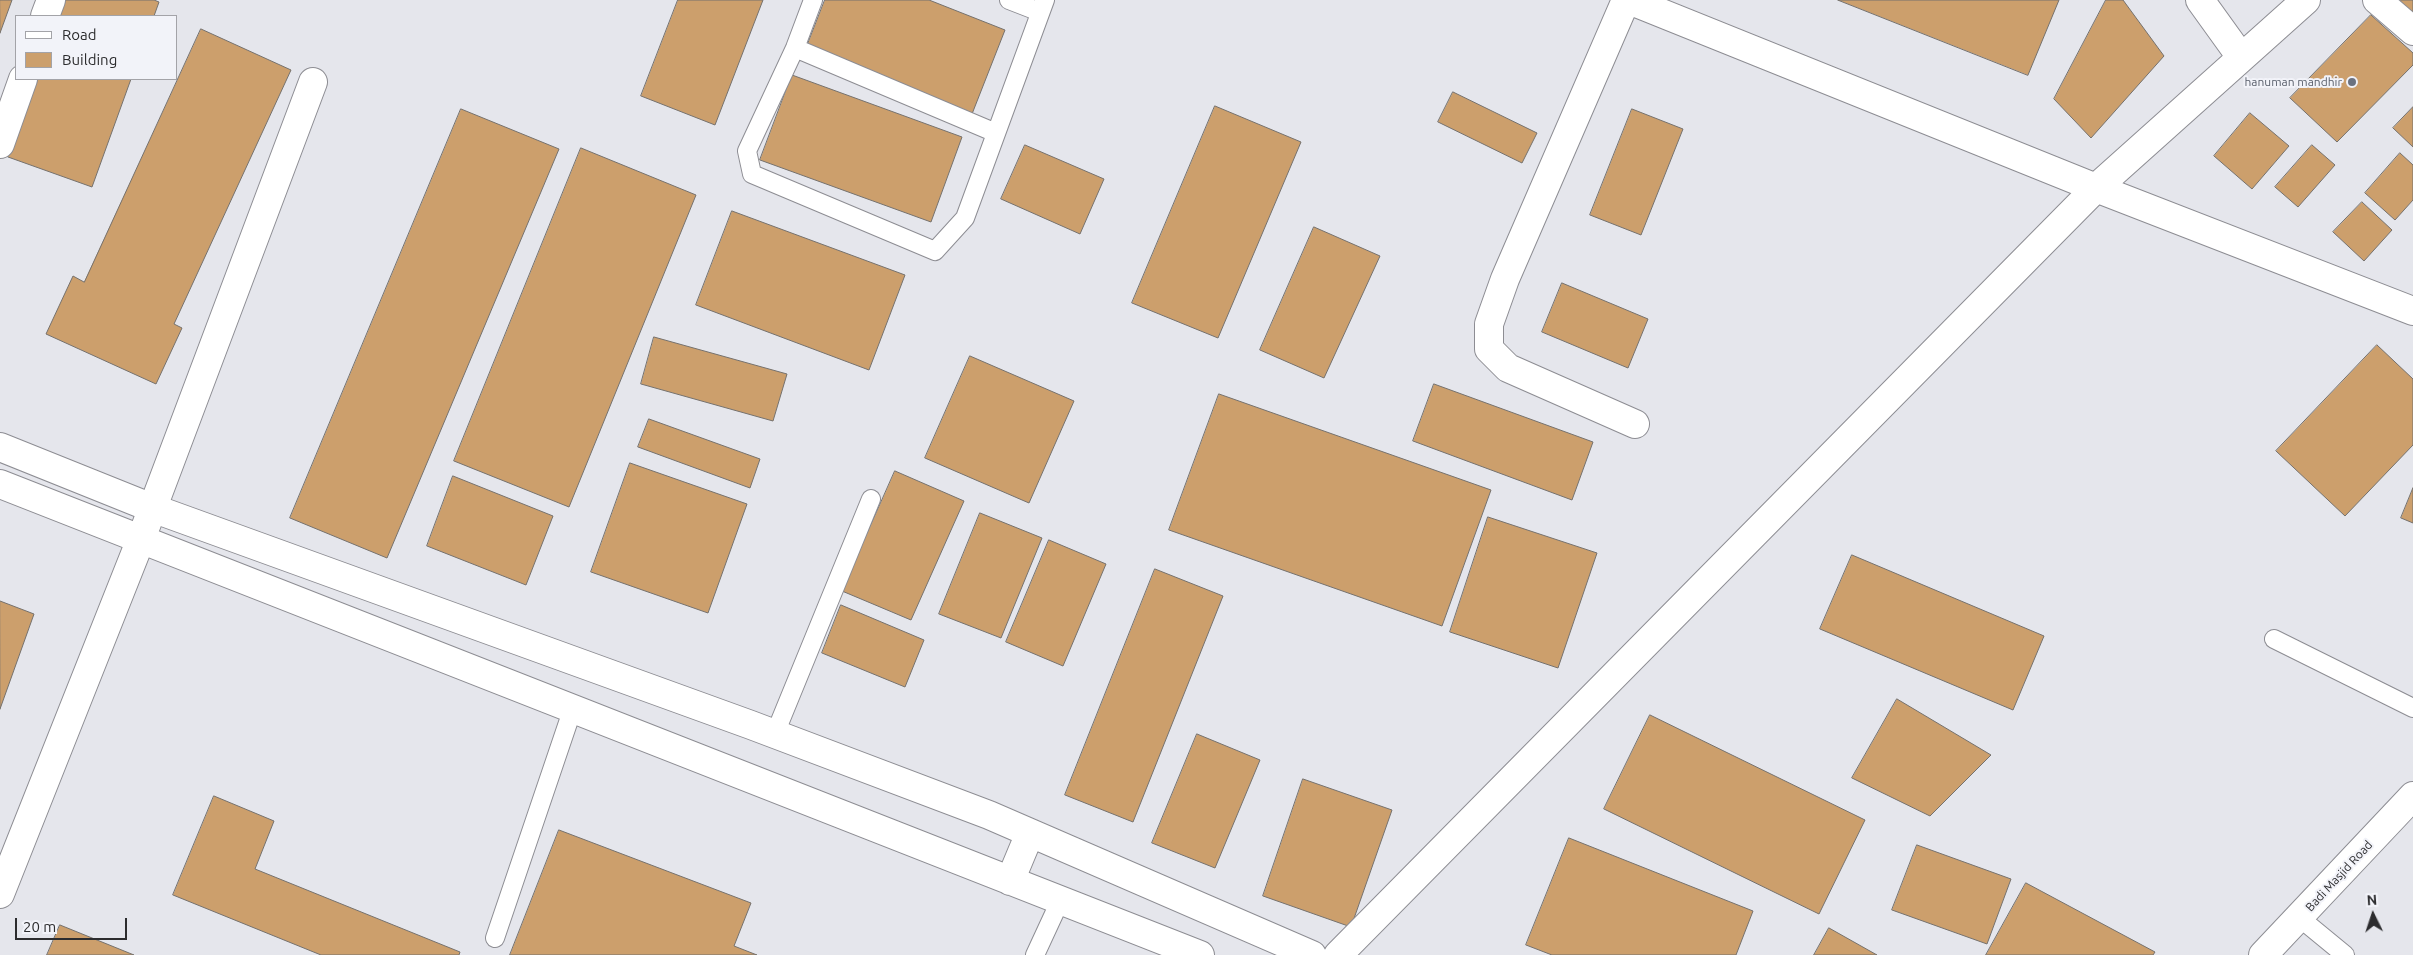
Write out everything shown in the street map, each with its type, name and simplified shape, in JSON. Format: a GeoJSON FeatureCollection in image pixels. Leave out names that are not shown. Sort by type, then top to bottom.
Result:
{"type":"FeatureCollection","features":[{"type":"Feature","properties":{"kind":"street"},"geometry":{"type":"LineString","coordinates":[[45,15],[51,0]]}},
{"type":"Feature","properties":{"kind":"street"},"geometry":{"type":"LineString","coordinates":[[1635,424],[1508,368],[1489,349],[1489,324],[1505,279],[1628,0],[2096,188],[2413,311]]}},
{"type":"Feature","properties":{"kind":"street"},"geometry":{"type":"LineString","coordinates":[[2200,0],[2241,57]]}},
{"type":"Feature","properties":{"kind":"street"},"geometry":{"type":"LineString","coordinates":[[1338,955],[2096,188],[2306,0]]}},
{"type":"Feature","properties":{"kind":"street"},"geometry":{"type":"LineString","coordinates":[[2377,0],[2413,31]]}},
{"type":"Feature","properties":{"kind":"street"},"geometry":{"type":"LineString","coordinates":[[0,144],[23,80]]}},
{"type":"Feature","properties":{"kind":"street"},"geometry":{"type":"LineString","coordinates":[[0,894],[141,540],[314,82]]}},
{"type":"Feature","properties":{"kind":"street"},"geometry":{"type":"LineString","coordinates":[[0,448],[152,508],[386,592],[989,815],[1312,955]]}},
{"type":"Feature","properties":{"kind":"street"},"geometry":{"type":"LineString","coordinates":[[0,484],[1200,955]]}},
{"type":"Feature","properties":{"kind":"street"},"geometry":{"type":"LineString","coordinates":[[370,629],[386,592]]}},
{"type":"Feature","properties":{"kind":"street","name":"Badi Masjid Road"},"geometry":{"type":"LineString","coordinates":[[2263,955],[2300,918],[2413,796]]}},
{"type":"Feature","properties":{"kind":"street"},"geometry":{"type":"LineString","coordinates":[[1010,881],[1030,833]]}},
{"type":"Feature","properties":{"kind":"lane"},"geometry":{"type":"LineString","coordinates":[[813,0],[795,48],[747,151],[752,174],[935,251],[965,218],[1043,6],[1008,0]]}},
{"type":"Feature","properties":{"kind":"lane"},"geometry":{"type":"LineString","coordinates":[[795,48],[996,133]]}},
{"type":"Feature","properties":{"kind":"lane"},"geometry":{"type":"LineString","coordinates":[[774,736],[871,499]]}},
{"type":"Feature","properties":{"kind":"lane"},"geometry":{"type":"LineString","coordinates":[[2274,639],[2413,708]]}},
{"type":"Feature","properties":{"kind":"lane"},"geometry":{"type":"LineString","coordinates":[[495,938],[572,708]]}},
{"type":"Feature","properties":{"kind":"lane"},"geometry":{"type":"LineString","coordinates":[[1035,955],[1060,901]]}},
{"type":"Feature","properties":{"kind":"lane"},"geometry":{"type":"LineString","coordinates":[[2300,918],[2345,955]]}},
{"type":"Feature","properties":{"kind":"building"},"geometry":{"type":"Polygon","coordinates":[[[0,0],[12,0],[0,33],[0,0]]]}},
{"type":"Feature","properties":{"kind":"building"},"geometry":{"type":"Polygon","coordinates":[[[65,0],[154,0],[159,2],[154,15],[59,15],[65,0]]]}},
{"type":"Feature","properties":{"kind":"building"},"geometry":{"type":"Polygon","coordinates":[[[678,0],[763,0],[715,125],[641,96],[678,0]]]}},
{"type":"Feature","properties":{"kind":"building"},"geometry":{"type":"Polygon","coordinates":[[[825,0],[929,0],[1005,30],[972,114],[806,49],[825,0]]]}},
{"type":"Feature","properties":{"kind":"building"},"geometry":{"type":"Polygon","coordinates":[[[1838,0],[2059,0],[2028,75],[1838,0]]]}},
{"type":"Feature","properties":{"kind":"building"},"geometry":{"type":"Polygon","coordinates":[[[2106,0],[2123,0],[2164,56],[2091,138],[2054,99],[2106,0]]]}},
{"type":"Feature","properties":{"kind":"building"},"geometry":{"type":"Polygon","coordinates":[[[2389,0],[2413,0],[2413,21],[2389,0]]]}},
{"type":"Feature","properties":{"kind":"building","name":"hanuman mandhir"},"geometry":{"type":"Polygon","coordinates":[[[2371,15],[2413,53],[2413,65],[2337,142],[2290,98],[2371,15]]]}},
{"type":"Feature","properties":{"kind":"building"},"geometry":{"type":"Polygon","coordinates":[[[201,29],[291,70],[174,324],[182,328],[156,384],[46,334],[73,276],[84,282],[201,29]]]}},
{"type":"Feature","properties":{"kind":"building"},"geometry":{"type":"Polygon","coordinates":[[[792,75],[962,137],[931,222],[760,160],[792,75]]]}},
{"type":"Feature","properties":{"kind":"building"},"geometry":{"type":"Polygon","coordinates":[[[36,80],[131,80],[92,187],[8,157],[36,80]]]}},
{"type":"Feature","properties":{"kind":"building"},"geometry":{"type":"Polygon","coordinates":[[[1453,92],[1537,133],[1522,163],[1438,122],[1453,92]]]}},
{"type":"Feature","properties":{"kind":"building"},"geometry":{"type":"Polygon","coordinates":[[[1215,106],[1301,142],[1218,338],[1132,303],[1215,106]]]}},
{"type":"Feature","properties":{"kind":"building"},"geometry":{"type":"Polygon","coordinates":[[[2413,107],[2413,147],[2393,128],[2413,107]]]}},
{"type":"Feature","properties":{"kind":"building"},"geometry":{"type":"Polygon","coordinates":[[[461,109],[559,149],[387,558],[290,518],[461,109]]]}},
{"type":"Feature","properties":{"kind":"building"},"geometry":{"type":"Polygon","coordinates":[[[1632,109],[1683,129],[1641,235],[1590,215],[1632,109]]]}},
{"type":"Feature","properties":{"kind":"building"},"geometry":{"type":"Polygon","coordinates":[[[2250,113],[2289,146],[2252,189],[2214,156],[2250,113]]]}},
{"type":"Feature","properties":{"kind":"building"},"geometry":{"type":"Polygon","coordinates":[[[1025,145],[1104,179],[1080,234],[1001,199],[1025,145]]]}},
{"type":"Feature","properties":{"kind":"building"},"geometry":{"type":"Polygon","coordinates":[[[2312,145],[2335,165],[2298,207],[2275,187],[2312,145]]]}},
{"type":"Feature","properties":{"kind":"building"},"geometry":{"type":"Polygon","coordinates":[[[581,148],[696,195],[569,507],[454,461],[581,148]]]}},
{"type":"Feature","properties":{"kind":"building"},"geometry":{"type":"Polygon","coordinates":[[[2400,153],[2413,165],[2413,200],[2395,220],[2365,193],[2400,153]]]}},
{"type":"Feature","properties":{"kind":"building"},"geometry":{"type":"Polygon","coordinates":[[[2362,202],[2392,230],[2364,261],[2333,232],[2362,202]]]}},
{"type":"Feature","properties":{"kind":"building"},"geometry":{"type":"Polygon","coordinates":[[[732,211],[905,275],[869,370],[696,305],[732,211]]]}},
{"type":"Feature","properties":{"kind":"building"},"geometry":{"type":"Polygon","coordinates":[[[1314,227],[1380,256],[1324,378],[1260,350],[1314,227]]]}},
{"type":"Feature","properties":{"kind":"building"},"geometry":{"type":"Polygon","coordinates":[[[1562,283],[1648,319],[1628,368],[1542,332],[1562,283]]]}},
{"type":"Feature","properties":{"kind":"building"},"geometry":{"type":"Polygon","coordinates":[[[654,337],[787,374],[773,421],[641,384],[654,337]]]}},
{"type":"Feature","properties":{"kind":"building"},"geometry":{"type":"Polygon","coordinates":[[[2377,345],[2413,379],[2413,445],[2345,516],[2276,451],[2377,345]]]}},
{"type":"Feature","properties":{"kind":"building"},"geometry":{"type":"Polygon","coordinates":[[[970,356],[1074,401],[1029,503],[925,458],[970,356]]]}},
{"type":"Feature","properties":{"kind":"building"},"geometry":{"type":"Polygon","coordinates":[[[1434,384],[1593,442],[1572,500],[1413,441],[1434,384]]]}},
{"type":"Feature","properties":{"kind":"building"},"geometry":{"type":"Polygon","coordinates":[[[1219,394],[1491,490],[1442,626],[1169,530],[1219,394]]]}},
{"type":"Feature","properties":{"kind":"building"},"geometry":{"type":"Polygon","coordinates":[[[649,419],[760,459],[750,488],[638,447],[649,419]]]}},
{"type":"Feature","properties":{"kind":"building"},"geometry":{"type":"Polygon","coordinates":[[[630,463],[747,504],[708,613],[591,572],[630,463]]]}},
{"type":"Feature","properties":{"kind":"building"},"geometry":{"type":"Polygon","coordinates":[[[895,471],[964,501],[911,620],[842,591],[895,471]]]}},
{"type":"Feature","properties":{"kind":"building"},"geometry":{"type":"Polygon","coordinates":[[[453,476],[553,516],[526,585],[427,546],[453,476]]]}},
{"type":"Feature","properties":{"kind":"building"},"geometry":{"type":"Polygon","coordinates":[[[2413,488],[2413,523],[2401,518],[2413,488]]]}},
{"type":"Feature","properties":{"kind":"building"},"geometry":{"type":"Polygon","coordinates":[[[980,513],[1042,538],[1001,638],[939,614],[980,513]]]}},
{"type":"Feature","properties":{"kind":"building"},"geometry":{"type":"Polygon","coordinates":[[[1488,517],[1597,553],[1558,668],[1450,632],[1488,517]]]}},
{"type":"Feature","properties":{"kind":"building"},"geometry":{"type":"Polygon","coordinates":[[[1049,540],[1106,564],[1063,666],[1006,642],[1049,540]]]}},
{"type":"Feature","properties":{"kind":"building"},"geometry":{"type":"Polygon","coordinates":[[[1852,555],[2044,636],[2013,710],[1820,629],[1852,555]]]}},
{"type":"Feature","properties":{"kind":"building"},"geometry":{"type":"Polygon","coordinates":[[[1155,569],[1223,596],[1133,822],[1065,795],[1155,569]]]}},
{"type":"Feature","properties":{"kind":"building"},"geometry":{"type":"Polygon","coordinates":[[[0,601],[34,614],[0,709],[0,601]]]}},
{"type":"Feature","properties":{"kind":"building"},"geometry":{"type":"Polygon","coordinates":[[[841,605],[924,640],[905,687],[822,653],[841,605]]]}},
{"type":"Feature","properties":{"kind":"building"},"geometry":{"type":"Polygon","coordinates":[[[1897,699],[1991,755],[1930,816],[1852,778],[1897,699]]]}},
{"type":"Feature","properties":{"kind":"building"},"geometry":{"type":"Polygon","coordinates":[[[1650,715],[1865,820],[1819,914],[1604,809],[1650,715]]]}},
{"type":"Feature","properties":{"kind":"building"},"geometry":{"type":"Polygon","coordinates":[[[1197,734],[1260,760],[1215,868],[1152,843],[1197,734]]]}},
{"type":"Feature","properties":{"kind":"building"},"geometry":{"type":"Polygon","coordinates":[[[1303,779],[1392,810],[1351,927],[1263,896],[1303,779]]]}},
{"type":"Feature","properties":{"kind":"building"},"geometry":{"type":"Polygon","coordinates":[[[214,796],[274,821],[255,869],[460,952],[459,955],[321,955],[173,895],[214,796]]]}},
{"type":"Feature","properties":{"kind":"building"},"geometry":{"type":"Polygon","coordinates":[[[559,830],[751,903],[734,946],[757,955],[510,955],[559,830]]]}},
{"type":"Feature","properties":{"kind":"building"},"geometry":{"type":"Polygon","coordinates":[[[1569,838],[1753,911],[1736,955],[1552,955],[1526,945],[1569,838]]]}},
{"type":"Feature","properties":{"kind":"building"},"geometry":{"type":"Polygon","coordinates":[[[1917,845],[2011,879],[1987,944],[1892,910],[1917,845]]]}},
{"type":"Feature","properties":{"kind":"building"},"geometry":{"type":"Polygon","coordinates":[[[2026,883],[2155,952],[2153,955],[1986,955],[2026,883]]]}},
{"type":"Feature","properties":{"kind":"building"},"geometry":{"type":"Polygon","coordinates":[[[60,925],[134,955],[47,955],[60,925]]]}},
{"type":"Feature","properties":{"kind":"building"},"geometry":{"type":"Polygon","coordinates":[[[1829,928],[1877,955],[1814,955],[1829,928]]]}},
{"type":"Feature","properties":{"kind":"place","name":"hanuman mandhir"},"geometry":{"type":"Point","coordinates":[2352,82]}}]}
